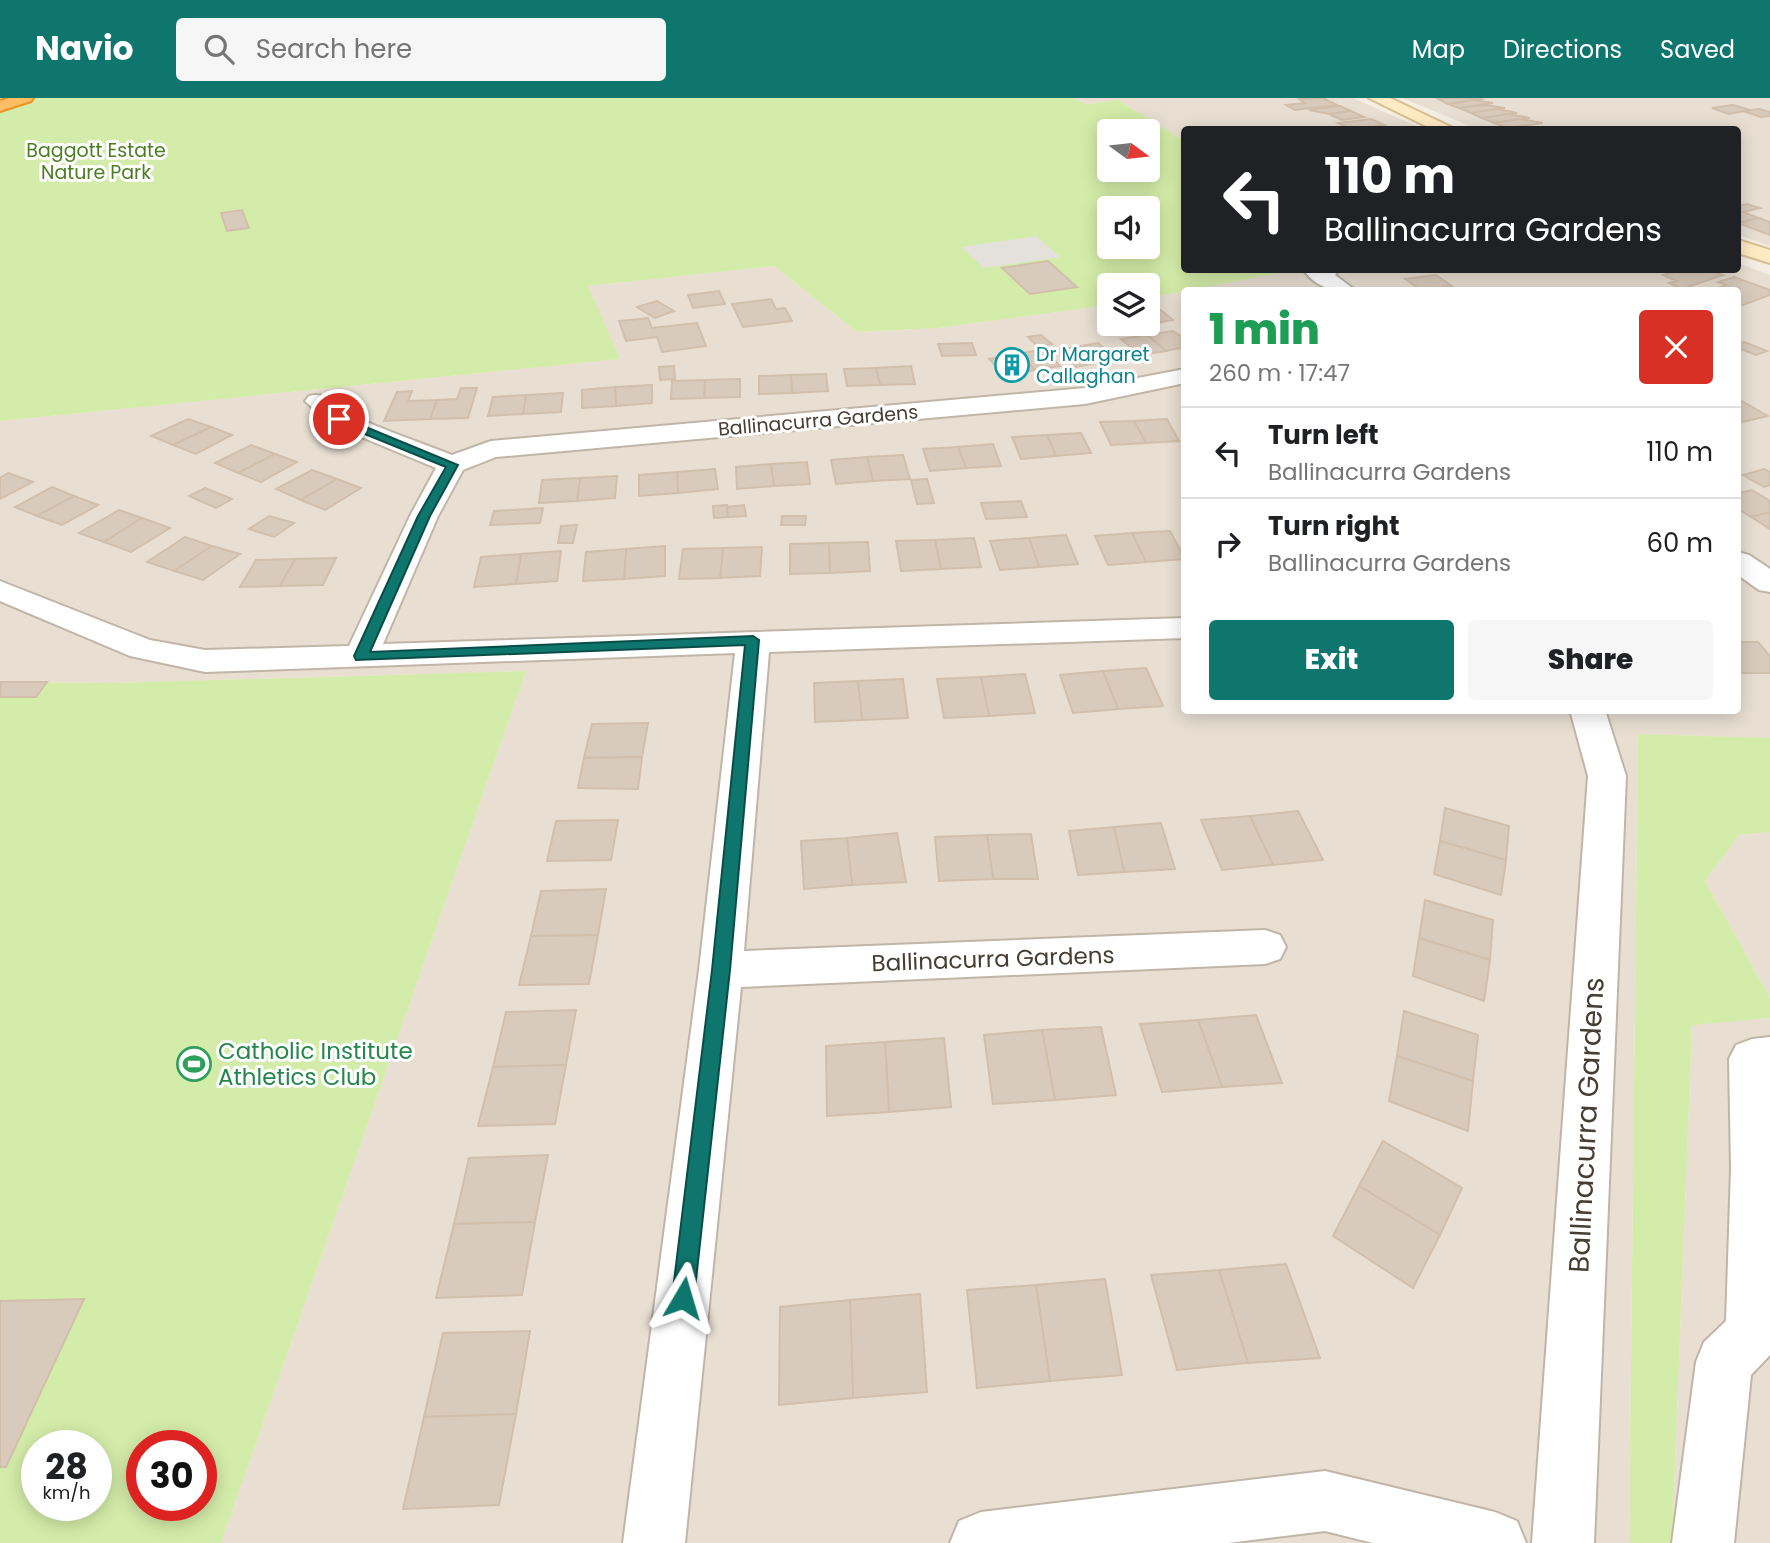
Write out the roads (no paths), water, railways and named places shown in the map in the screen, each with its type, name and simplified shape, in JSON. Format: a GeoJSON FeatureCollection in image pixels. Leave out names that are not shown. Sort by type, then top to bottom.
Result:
{"type":"FeatureCollection","features":[{"type":"Feature","properties":{"kind":"highway"},"geometry":{"type":"LineString","coordinates":[[0,106],[25,98]]}},
{"type":"Feature","properties":{"kind":"main road"},"geometry":{"type":"LineString","coordinates":[[1377,98],[1440,126]]}},
{"type":"Feature","properties":{"kind":"main road"},"geometry":{"type":"LineString","coordinates":[[1741,247],[1770,257]]}},
{"type":"Feature","properties":{"kind":"street"},"geometry":{"type":"LineString","coordinates":[[1318,273],[1339,287]]}},
{"type":"Feature","properties":{"kind":"street","name":"Ballinacurra Gardens"},"geometry":{"type":"LineString","coordinates":[[452,465],[491,449],[1085,396],[1181,377]]}},
{"type":"Feature","properties":{"kind":"street"},"geometry":{"type":"LineString","coordinates":[[318,401],[339,419],[452,465],[424,516],[361,656]]}},
{"type":"Feature","properties":{"kind":"street"},"geometry":{"type":"LineString","coordinates":[[1741,563],[1770,585]]}},
{"type":"Feature","properties":{"kind":"street"},"geometry":{"type":"LineString","coordinates":[[1741,590],[1770,585]]}},
{"type":"Feature","properties":{"kind":"street"},"geometry":{"type":"LineString","coordinates":[[0,590],[142,649],[205,661],[753,640],[1181,628]]}},
{"type":"Feature","properties":{"kind":"street"},"geometry":{"type":"LineString","coordinates":[[654,1543],[721,970],[753,640]]}},
{"type":"Feature","properties":{"kind":"street","name":"Ballinacurra Gardens"},"geometry":{"type":"LineString","coordinates":[[1563,1543],[1607,776],[1588,714]]}},
{"type":"Feature","properties":{"kind":"street","name":"Ballinacurra Gardens"},"geometry":{"type":"LineString","coordinates":[[721,970],[1265,947]]}},
{"type":"Feature","properties":{"kind":"street"},"geometry":{"type":"LineString","coordinates":[[1703,1543],[1724,1362],[1753,1333],[1756,1169],[1752,1059],[1770,1057]]}},
{"type":"Feature","properties":{"kind":"street"},"geometry":{"type":"LineString","coordinates":[[981,1543],[1325,1501],[1495,1543]]}},
{"type":"Feature","properties":{"kind":"place","name":"Dr Margaret Callaghan"},"geometry":{"type":"Point","coordinates":[1012,365]}},
{"type":"Feature","properties":{"kind":"place","name":"Catholic Institute Athletics Club"},"geometry":{"type":"Point","coordinates":[194,1064]}},
{"type":"Feature","properties":{"kind":"park label","name":"Baggott Estate Nature Park"},"geometry":{"type":"Point","coordinates":[96,161]}}]}
